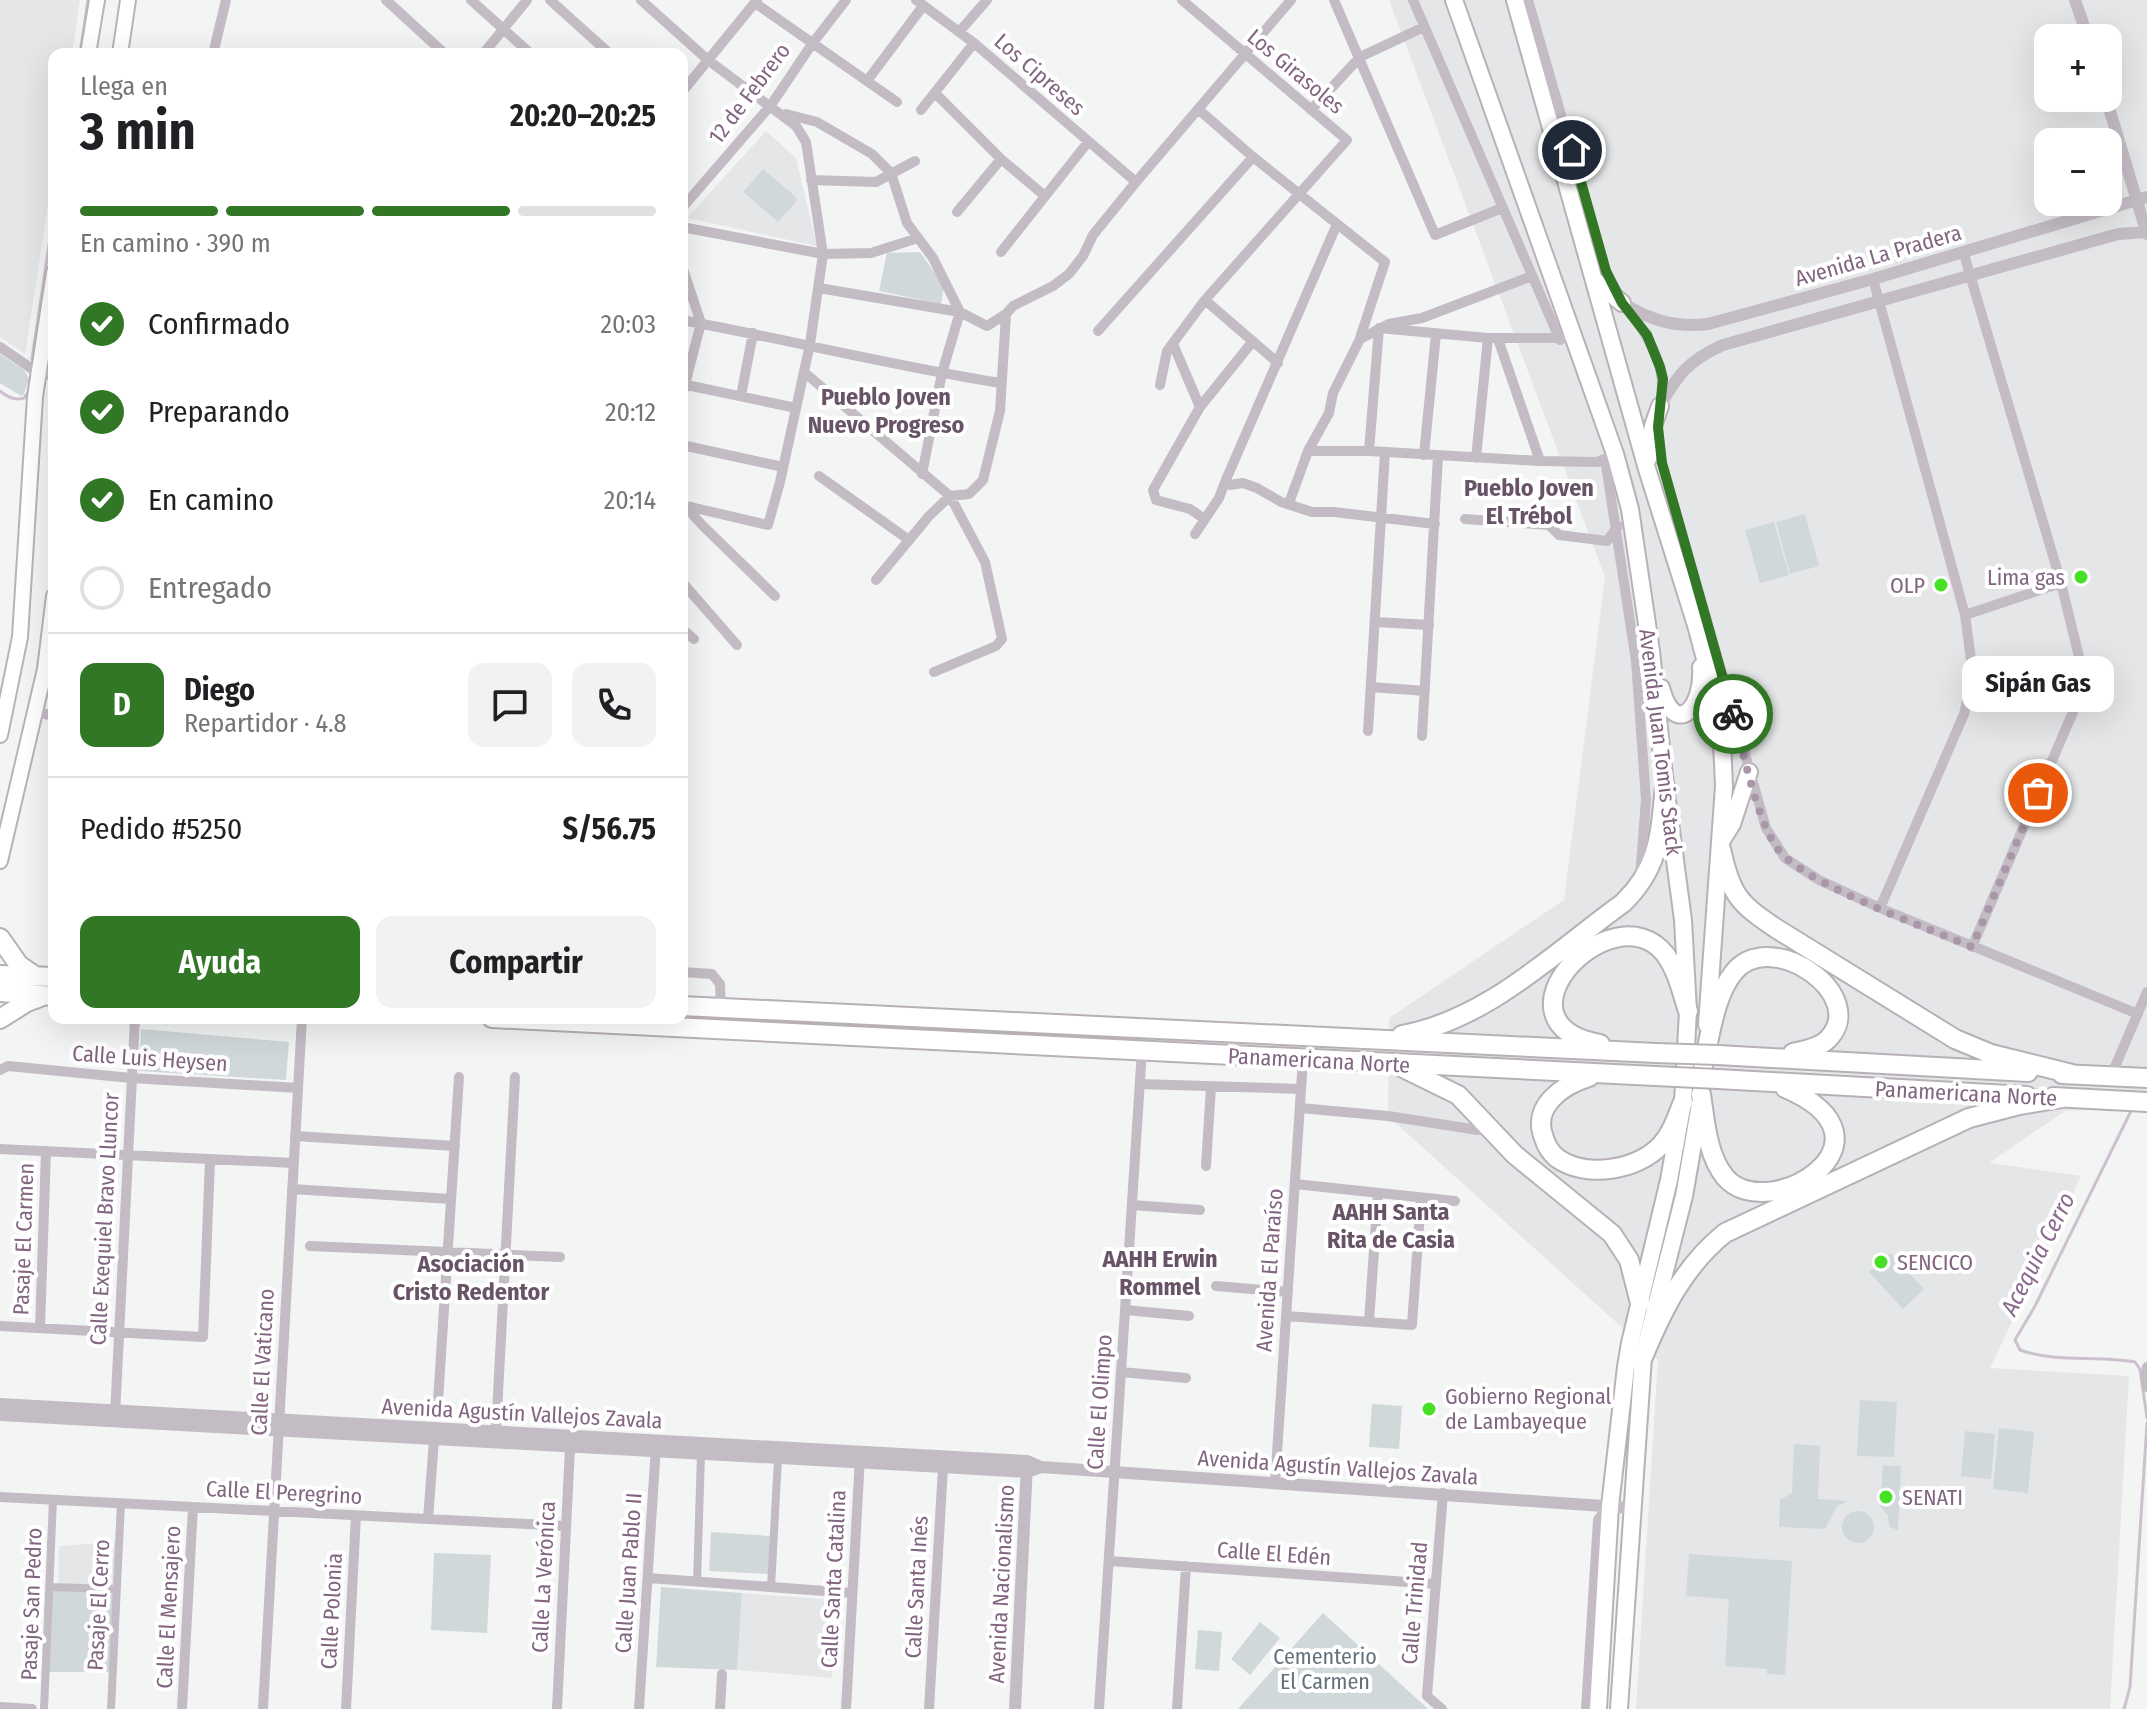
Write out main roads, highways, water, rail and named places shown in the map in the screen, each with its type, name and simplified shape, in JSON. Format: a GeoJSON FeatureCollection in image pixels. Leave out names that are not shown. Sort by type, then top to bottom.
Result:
{"type":"FeatureCollection","features":[{"type":"Feature","properties":{"kind":"highway"},"geometry":{"type":"LineString","coordinates":[[1372,1040],[1438,1027],[1481,1007],[1623,903],[1640,887],[1655,858],[1664,780]]}},
{"type":"Feature","properties":{"kind":"highway"},"geometry":{"type":"LineString","coordinates":[[1721,845],[1733,891],[1750,910],[1777,929],[1955,1039],[1991,1054],[2072,1074]]}},
{"type":"Feature","properties":{"kind":"highway"},"geometry":{"type":"LineString","coordinates":[[1629,1053],[1577,1037],[1566,1030],[1553,1013],[1551,1001],[1555,987],[1564,971],[1579,957],[1613,938],[1632,936],[1644,939],[1665,954],[1688,1011]]}},
{"type":"Feature","properties":{"kind":"highway"},"geometry":{"type":"LineString","coordinates":[[0,938],[19,965],[35,976]]}},
{"type":"Feature","properties":{"kind":"highway"},"geometry":{"type":"LineString","coordinates":[[1711,1060],[1719,998],[1726,984],[1743,963],[1766,957],[1779,958],[1807,970],[1828,988],[1838,1007],[1838,1019],[1829,1039],[1818,1046],[1777,1058]]}},
{"type":"Feature","properties":{"kind":"highway"},"geometry":{"type":"LineString","coordinates":[[0,975],[48,977]]}},
{"type":"Feature","properties":{"kind":"highway"},"geometry":{"type":"LineString","coordinates":[[0,992],[48,995]]}},
{"type":"Feature","properties":{"kind":"highway"},"geometry":{"type":"LineString","coordinates":[[0,1019],[27,1002],[48,996]]}},
{"type":"Feature","properties":{"kind":"highway","name":"Panamericana Norte"},"geometry":{"type":"LineString","coordinates":[[688,1006],[1656,1053],[1711,1060],[1777,1058],[2147,1078]]}},
{"type":"Feature","properties":{"kind":"highway","name":"Panamericana Norte"},"geometry":{"type":"LineString","coordinates":[[614,1024],[2147,1102]]}},
{"type":"Feature","properties":{"kind":"highway"},"geometry":{"type":"LineString","coordinates":[[1393,1064],[1458,1095],[1515,1155],[1612,1234],[1629,1260],[1640,1303]]}},
{"type":"Feature","properties":{"kind":"highway"},"geometry":{"type":"LineString","coordinates":[[1599,1074],[1571,1083],[1559,1091],[1547,1104],[1541,1118],[1541,1133],[1547,1146],[1556,1157],[1569,1164],[1614,1168],[1646,1159],[1670,1133],[1683,1102]]}},
{"type":"Feature","properties":{"kind":"highway"},"geometry":{"type":"LineString","coordinates":[[1701,1094],[1710,1143],[1726,1178],[1746,1191],[1772,1191],[1805,1179],[1819,1170],[1833,1150],[1835,1139],[1834,1127],[1818,1105],[1775,1083]]}},
{"type":"Feature","properties":{"kind":"highway"},"geometry":{"type":"LineString","coordinates":[[1643,1357],[1681,1279],[1692,1264],[1725,1233],[1969,1118],[1992,1110],[2062,1098]]}},
{"type":"Feature","properties":{"kind":"main road"},"geometry":{"type":"LineString","coordinates":[[89,48],[97,0]]}},
{"type":"Feature","properties":{"kind":"main road"},"geometry":{"type":"LineString","coordinates":[[121,48],[128,0]]}},
{"type":"Feature","properties":{"kind":"main road","name":"Avenida Juan Tomis Stack"},"geometry":{"type":"LineString","coordinates":[[1454,0],[1567,338],[1630,509],[1651,651],[1683,920],[1688,1011],[1683,1102],[1669,1180],[1628,1355],[1610,1506],[1598,1709]]}},
{"type":"Feature","properties":{"kind":"main road","name":"Avenida Juan Tomis Stack"},"geometry":{"type":"LineString","coordinates":[[1515,0],[1647,469],[1696,625],[1713,689],[1722,742],[1724,786],[1711,1060],[1701,1094],[1684,1196],[1643,1357],[1619,1709]]}},
{"type":"Feature","properties":{"kind":"main road"},"geometry":{"type":"LineString","coordinates":[[1594,280],[1622,303]]}},
{"type":"Feature","properties":{"kind":"main road"},"geometry":{"type":"LineString","coordinates":[[0,735],[13,683],[22,625],[38,373],[48,310]]}},
{"type":"Feature","properties":{"kind":"main road"},"geometry":{"type":"LineString","coordinates":[[1647,469],[1651,434],[1660,406]]}},
{"type":"Feature","properties":{"kind":"main road"},"geometry":{"type":"LineString","coordinates":[[1651,651],[1667,707],[1679,714],[1687,713],[1697,702],[1702,677],[1696,625]]}},
{"type":"Feature","properties":{"kind":"main road"},"geometry":{"type":"LineString","coordinates":[[0,861],[48,655]]}},
{"type":"Feature","properties":{"kind":"main road"},"geometry":{"type":"LineString","coordinates":[[1721,845],[1732,824],[1749,772]]}},
{"type":"Feature","properties":{"kind":"waterway"},"geometry":{"type":"LineString","coordinates":[[81,48],[88,0]]}},
{"type":"Feature","properties":{"kind":"waterway"},"geometry":{"type":"LineString","coordinates":[[32,359],[48,252]]}},
{"type":"Feature","properties":{"kind":"waterway"},"geometry":{"type":"LineString","coordinates":[[0,391],[17,399],[24,398],[29,391]]}},
{"type":"Feature","properties":{"kind":"waterway","name":"Acequia Cerro"},"geometry":{"type":"LineString","coordinates":[[2133,1107],[2035,1306],[2015,1340],[2020,1350],[2034,1354],[2135,1362],[2140,1369],[2147,1418]]}},
{"type":"Feature","properties":{"kind":"waterway","name":"Acequia Cerro"},"geometry":{"type":"LineString","coordinates":[[2124,1709],[2130,1687],[2147,1423]]}},
{"type":"Feature","properties":{"kind":"place","name":"Lima gas"},"geometry":{"type":"Point","coordinates":[2081,577]}},
{"type":"Feature","properties":{"kind":"place","name":"OLP"},"geometry":{"type":"Point","coordinates":[1941,585]}},
{"type":"Feature","properties":{"kind":"place","name":"Sipán Gas"},"geometry":{"type":"Point","coordinates":[2038,793]}},
{"type":"Feature","properties":{"kind":"place","name":"SENCICO"},"geometry":{"type":"Point","coordinates":[1881,1262]}},
{"type":"Feature","properties":{"kind":"place","name":"Gobierno Regional de Lambayeque"},"geometry":{"type":"Point","coordinates":[1429,1409]}},
{"type":"Feature","properties":{"kind":"place","name":"SENATI"},"geometry":{"type":"Point","coordinates":[1886,1497]}},
{"type":"Feature","properties":{"kind":"district","name":"Pueblo Joven Nuevo Progreso"},"geometry":{"type":"Point","coordinates":[886,411]}},
{"type":"Feature","properties":{"kind":"district","name":"Pueblo Joven El Trébol"},"geometry":{"type":"Point","coordinates":[1529,502]}},
{"type":"Feature","properties":{"kind":"district","name":"AAHH Santa Rita de Casia"},"geometry":{"type":"Point","coordinates":[1391,1226]}},
{"type":"Feature","properties":{"kind":"district","name":"AAHH Erwin Rommel"},"geometry":{"type":"Point","coordinates":[1160,1273]}},
{"type":"Feature","properties":{"kind":"district","name":"Asociación Cristo Redentor"},"geometry":{"type":"Point","coordinates":[471,1278]}},
{"type":"Feature","properties":{"kind":"park label","name":"Cementerio El Carmen"},"geometry":{"type":"Point","coordinates":[1325,1668]}}]}
